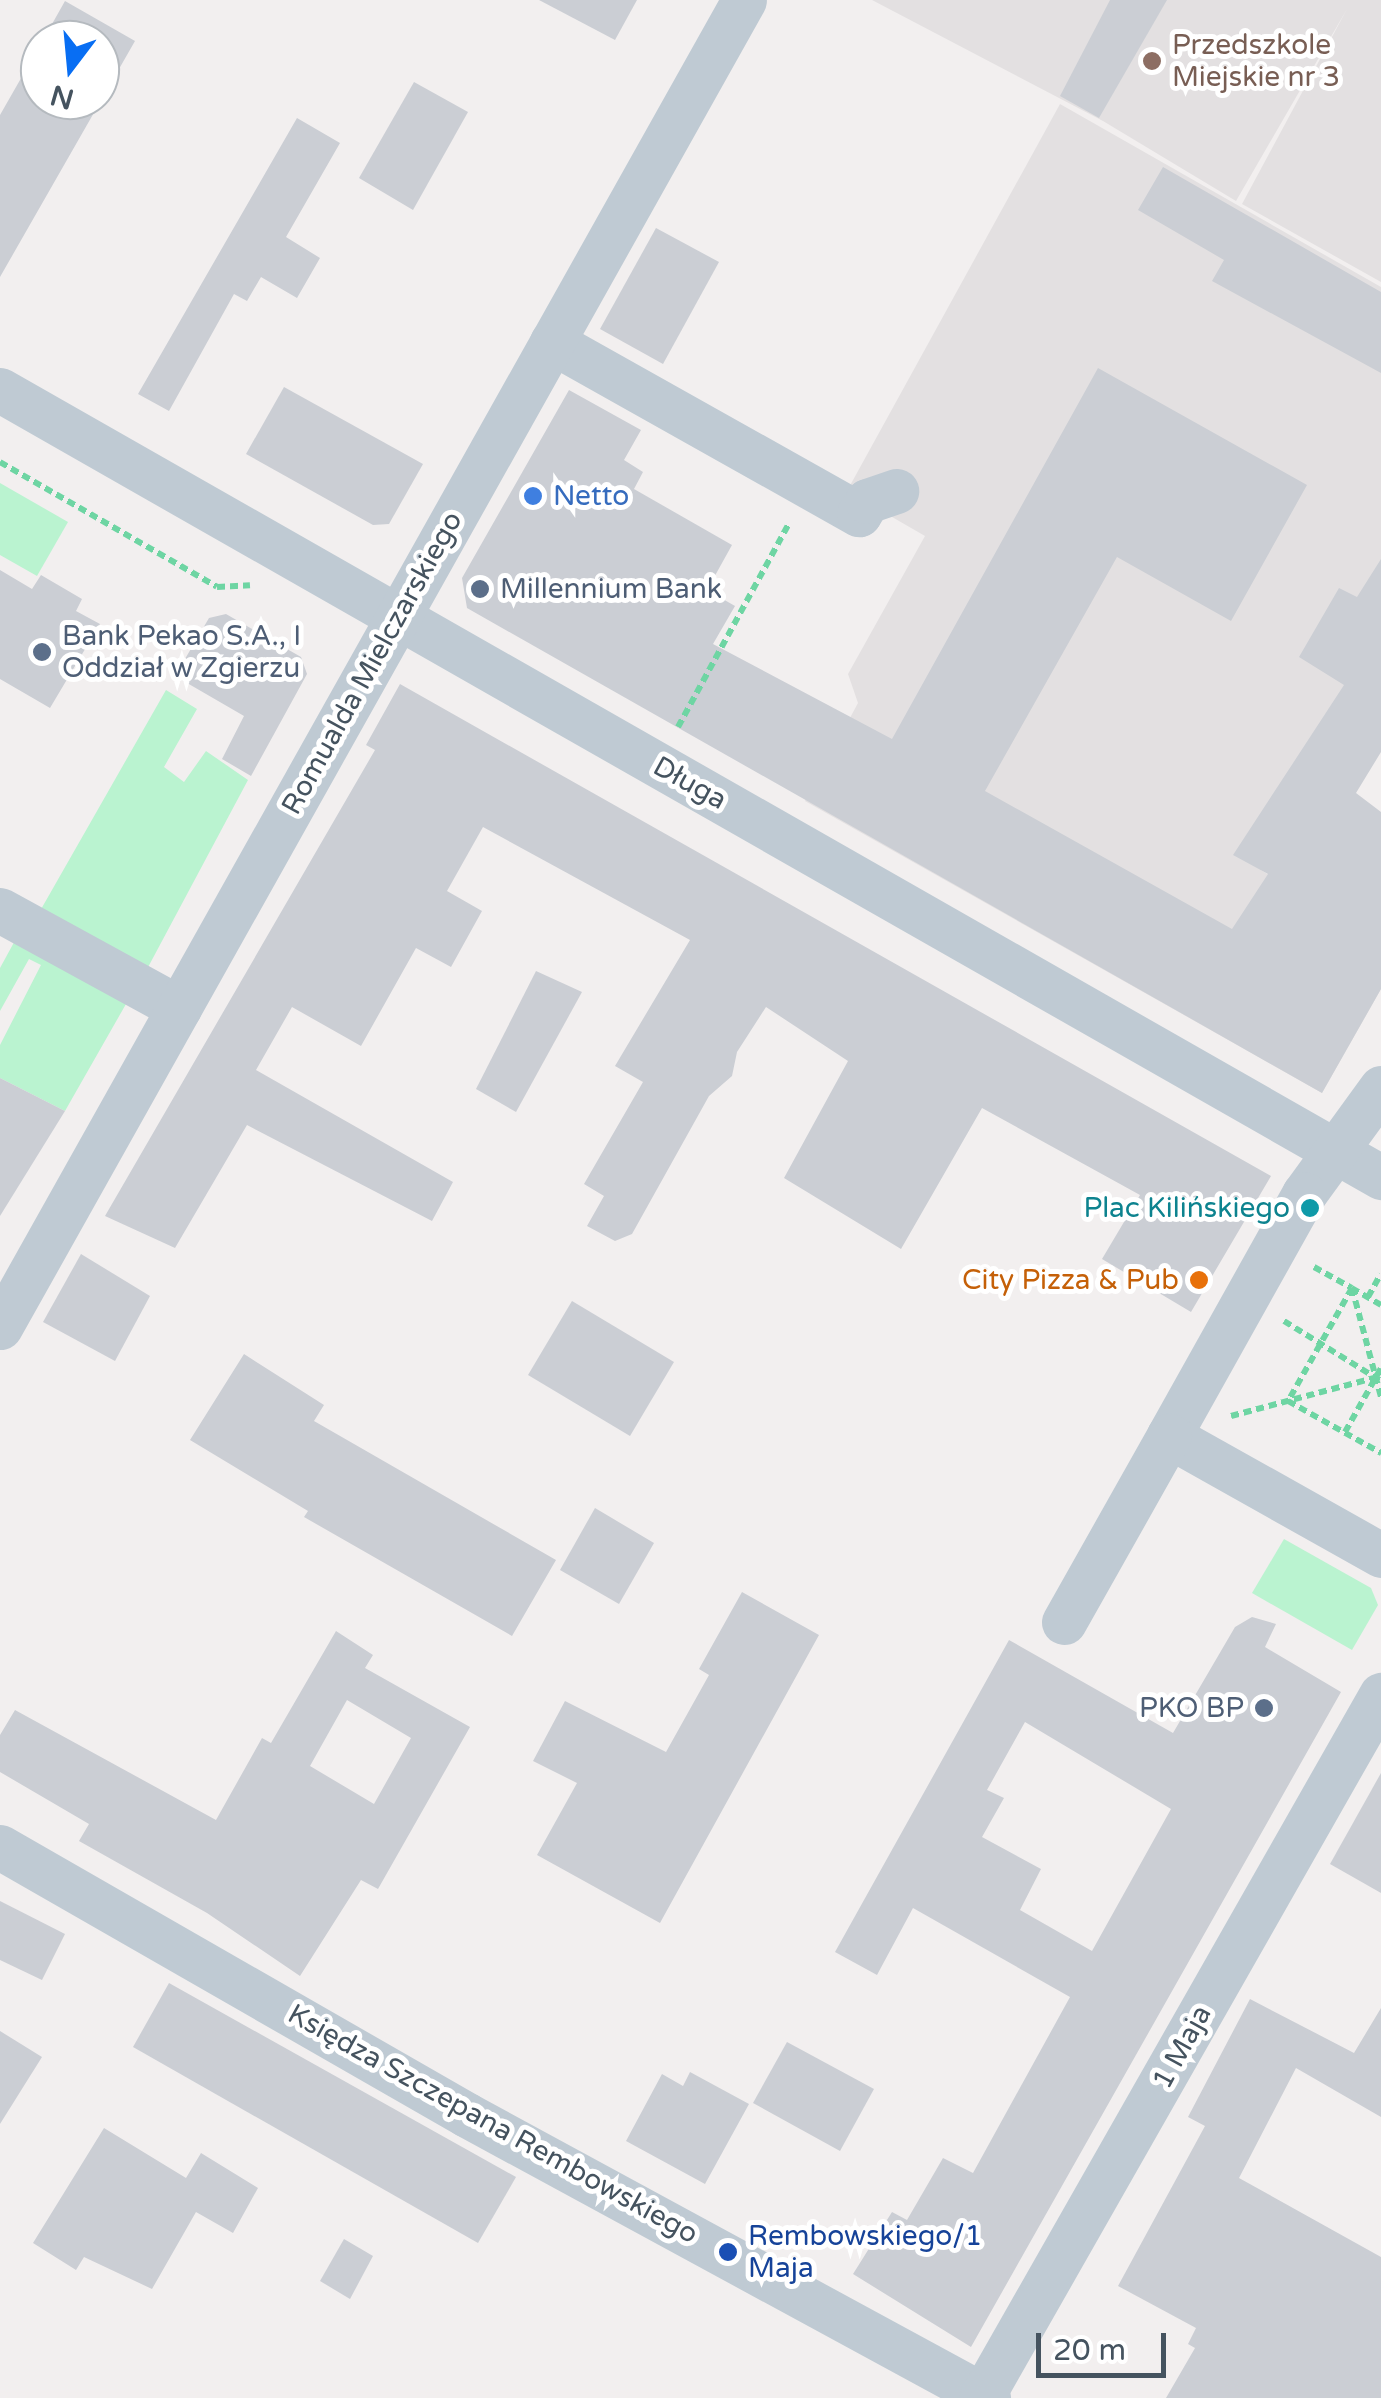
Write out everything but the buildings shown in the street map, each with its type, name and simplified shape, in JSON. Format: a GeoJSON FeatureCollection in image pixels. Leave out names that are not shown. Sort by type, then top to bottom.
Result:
{"type":"FeatureCollection","features":[{"type":"Feature","properties":{"kind":"street","name":"Romualda Mielczarskiego"},"geometry":{"type":"LineString","coordinates":[[6,1302],[179,1008],[744,0]]}},
{"type":"Feature","properties":{"kind":"street"},"geometry":{"type":"LineString","coordinates":[[552,342],[859,514],[867,502],[896,491]]}},
{"type":"Feature","properties":{"kind":"street","name":"Długa"},"geometry":{"type":"LineString","coordinates":[[0,390],[1381,1177]]}},
{"type":"Feature","properties":{"kind":"street"},"geometry":{"type":"LineString","coordinates":[[0,910],[179,1008]]}},
{"type":"Feature","properties":{"kind":"street"},"geometry":{"type":"LineString","coordinates":[[1064,1622],[1304,1194],[1381,1088]]}},
{"type":"Feature","properties":{"kind":"street"},"geometry":{"type":"LineString","coordinates":[[1169,1436],[1381,1555]]}},
{"type":"Feature","properties":{"kind":"street","name":"1 Maja"},"geometry":{"type":"LineString","coordinates":[[984,2397],[1381,1695]]}},
{"type":"Feature","properties":{"kind":"street","name":"Księdza Szczepana Rembowskiego"},"geometry":{"type":"LineString","coordinates":[[0,1847],[467,2115],[984,2397]]}},
{"type":"Feature","properties":{"kind":"path"},"geometry":{"type":"LineString","coordinates":[[0,462],[217,588],[320,574]]}},
{"type":"Feature","properties":{"kind":"path"},"geometry":{"type":"LineString","coordinates":[[673,737],[809,486]]}},
{"type":"Feature","properties":{"kind":"path"},"geometry":{"type":"LineString","coordinates":[[1307,1280],[1323,1252]]}},
{"type":"Feature","properties":{"kind":"path"},"geometry":{"type":"LineString","coordinates":[[1314,1267],[1381,1304]]}},
{"type":"Feature","properties":{"kind":"path"},"geometry":{"type":"LineString","coordinates":[[1368,1297],[1381,1274]]}},
{"type":"Feature","properties":{"kind":"path"},"geometry":{"type":"LineString","coordinates":[[1288,1401],[1352,1288]]}},
{"type":"Feature","properties":{"kind":"path"},"geometry":{"type":"LineString","coordinates":[[1352,1288],[1381,1396]]}},
{"type":"Feature","properties":{"kind":"path"},"geometry":{"type":"LineString","coordinates":[[1275,1337],[1292,1308]]}},
{"type":"Feature","properties":{"kind":"path"},"geometry":{"type":"LineString","coordinates":[[1284,1321],[1318,1346],[1379,1378]]}},
{"type":"Feature","properties":{"kind":"path"},"geometry":{"type":"LineString","coordinates":[[1345,1432],[1379,1378],[1381,1368]]}},
{"type":"Feature","properties":{"kind":"path"},"geometry":{"type":"LineString","coordinates":[[1230,1416],[1379,1378]]}},
{"type":"Feature","properties":{"kind":"path"},"geometry":{"type":"LineString","coordinates":[[1230,1416],[1239,1400]]}},
{"type":"Feature","properties":{"kind":"path"},"geometry":{"type":"LineString","coordinates":[[1288,1401],[1381,1453]]}},
{"type":"Feature","properties":{"kind":"path"},"geometry":{"type":"LineString","coordinates":[[1230,1416],[1247,1425]]}},
{"type":"Feature","properties":{"kind":"shaded area","name":"Przedszkole Miejskie nr 3"},"geometry":{"type":"Polygon","coordinates":[[[872,0],[1381,0],[1381,282],[1242,204],[1347,9],[1236,201],[1103,121],[872,0]]]}},
{"type":"Feature","properties":{"kind":"shaded area"},"geometry":{"type":"Polygon","coordinates":[[[1060,104],[1381,287],[1381,676],[1261,870],[1381,946],[1381,989],[1322,1093],[805,801],[858,703],[848,674],[925,536],[847,491],[1060,104]]]}},
{"type":"Feature","properties":{"kind":"green space"},"geometry":{"type":"Polygon","coordinates":[[[0,483],[68,522],[37,576],[0,555],[0,483]]]}},
{"type":"Feature","properties":{"kind":"green space"},"geometry":{"type":"Polygon","coordinates":[[[166,690],[197,709],[164,767],[184,782],[206,751],[248,780],[146,971],[40,911],[166,690]]]}},
{"type":"Feature","properties":{"kind":"green space"},"geometry":{"type":"Polygon","coordinates":[[[18,935],[130,997],[65,1111],[0,1078],[0,1045],[41,965],[29,959],[0,1011],[0,968],[18,935]]]}},
{"type":"Feature","properties":{"kind":"green space"},"geometry":{"type":"Polygon","coordinates":[[[1284,1539],[1371,1588],[1378,1605],[1352,1650],[1252,1593],[1284,1539]]]}},
{"type":"Feature","properties":{"kind":"place","name":"Przedszkole Miejskie nr 3"},"geometry":{"type":"Point","coordinates":[1152,61]}},
{"type":"Feature","properties":{"kind":"place","name":"Netto"},"geometry":{"type":"Point","coordinates":[533,496]}},
{"type":"Feature","properties":{"kind":"place","name":"Millennium Bank"},"geometry":{"type":"Point","coordinates":[480,589]}},
{"type":"Feature","properties":{"kind":"place","name":"Bank Pekao S.A., I Oddział w Zgierzu"},"geometry":{"type":"Point","coordinates":[42,652]}},
{"type":"Feature","properties":{"kind":"place","name":"Plac Kilińskiego"},"geometry":{"type":"Point","coordinates":[1310,1208]}},
{"type":"Feature","properties":{"kind":"place","name":"City Pizza & Pub"},"geometry":{"type":"Point","coordinates":[1199,1280]}},
{"type":"Feature","properties":{"kind":"place","name":"PKO BP"},"geometry":{"type":"Point","coordinates":[1264,1708]}},
{"type":"Feature","properties":{"kind":"place","name":"Rembowskiego/1 Maja"},"geometry":{"type":"Point","coordinates":[728,2252]}}]}
